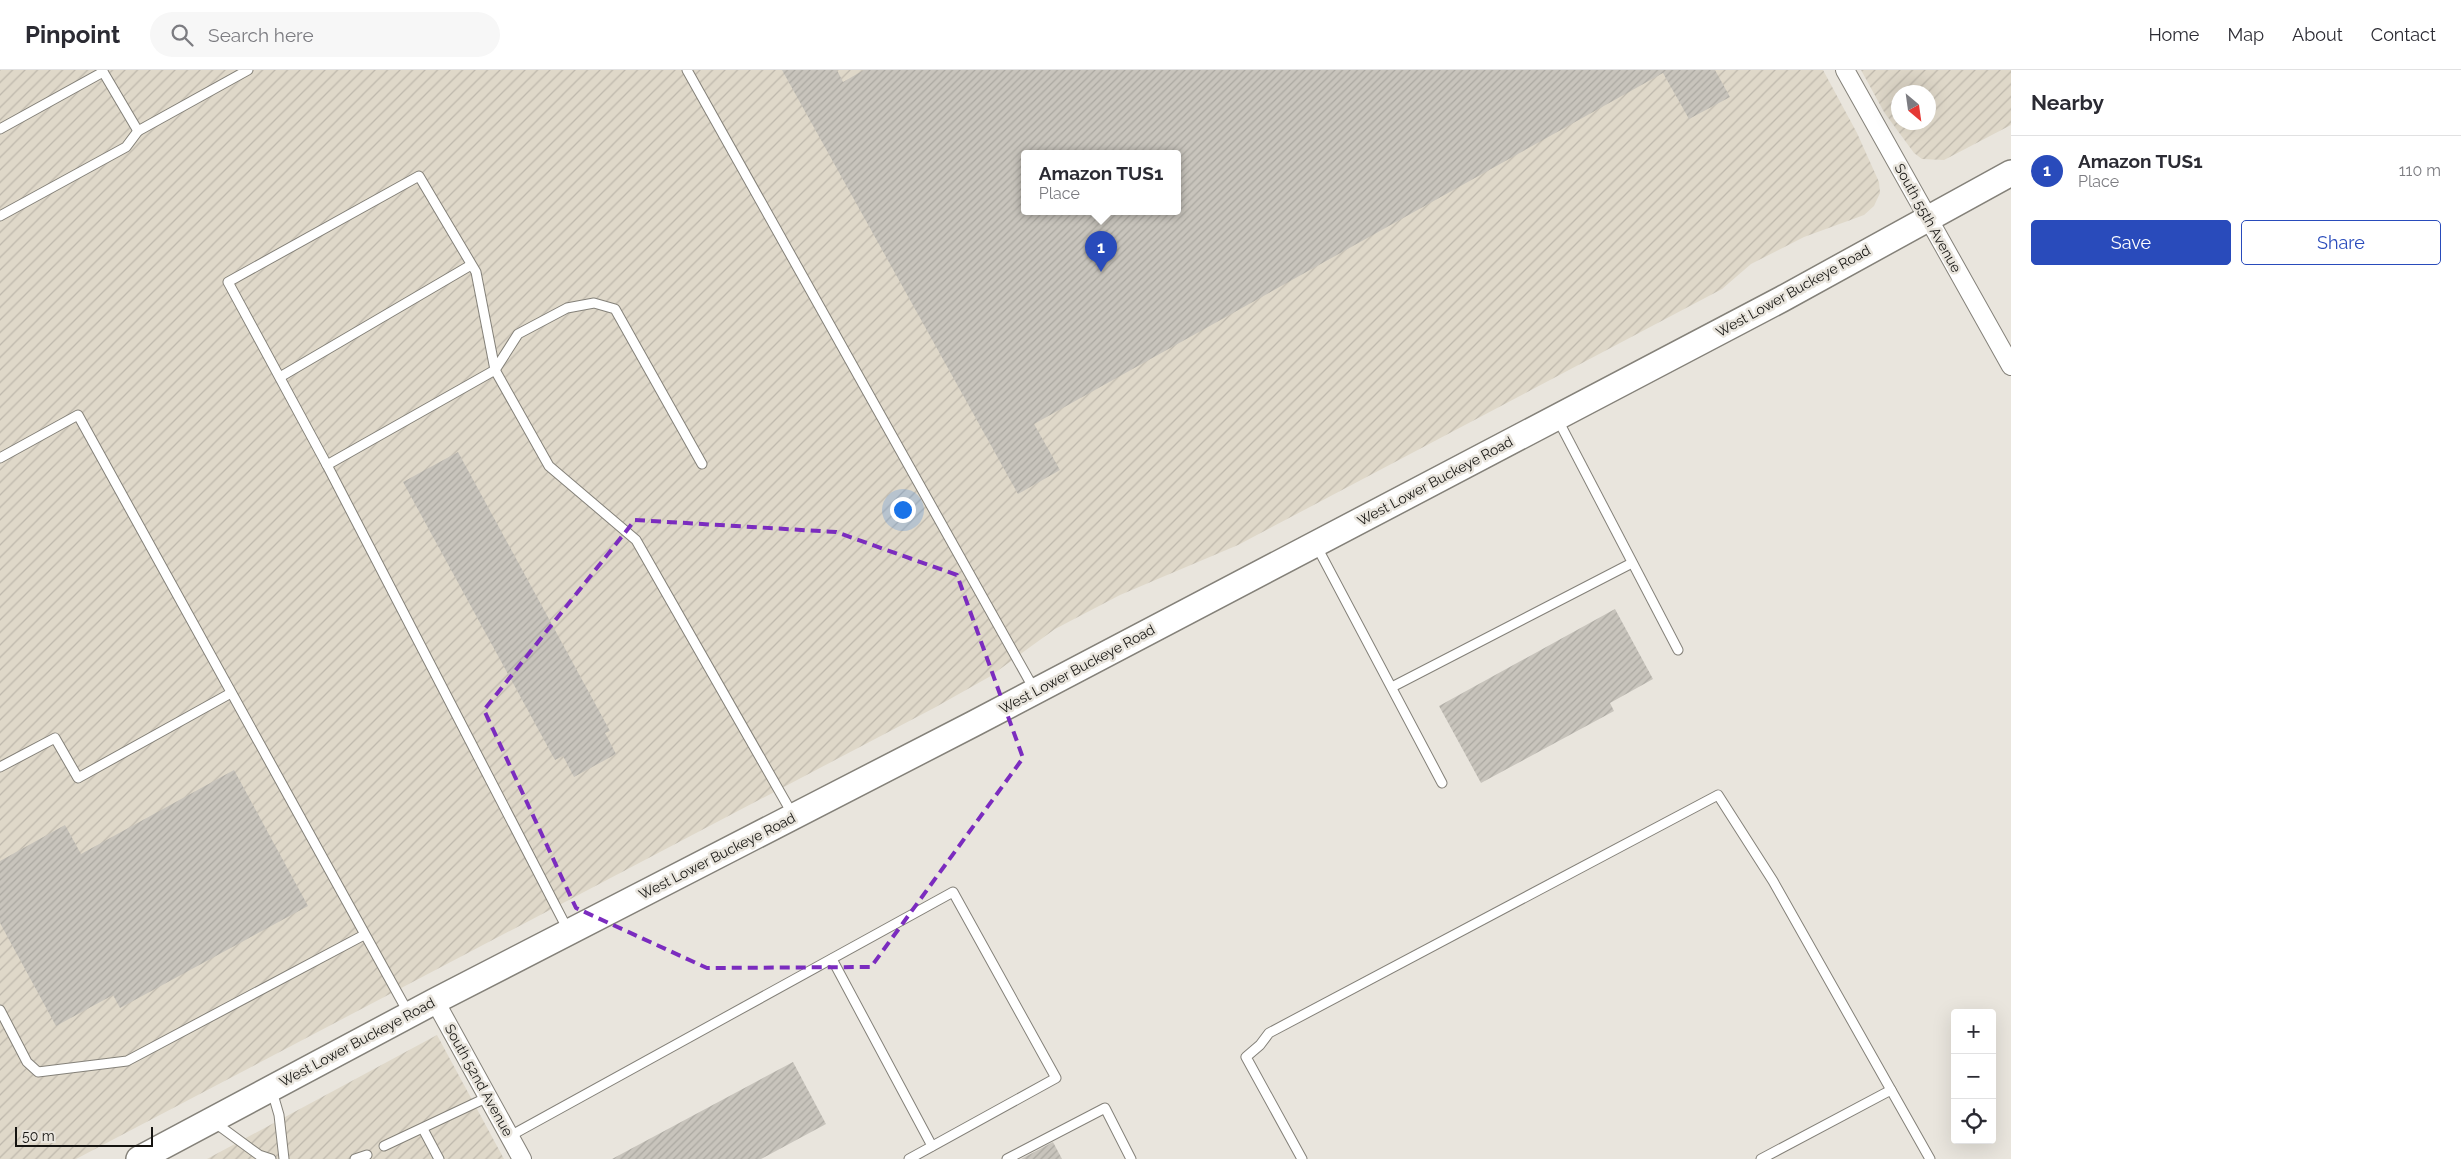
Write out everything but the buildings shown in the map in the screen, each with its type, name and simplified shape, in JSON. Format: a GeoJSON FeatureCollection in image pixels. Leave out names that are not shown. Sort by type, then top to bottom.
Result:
{"type":"FeatureCollection","features":[{"type":"Feature","properties":{"kind":"main road","name":"West Lower Buckeye Road"},"geometry":{"type":"LineString","coordinates":[[138,1159],[409,1014],[1035,691],[1315,544],[1782,298],[2011,173]]}},
{"type":"Feature","properties":{"kind":"street","name":"South 55th Avenue"},"geometry":{"type":"LineString","coordinates":[[1845,70],[2011,366]]}},
{"type":"Feature","properties":{"kind":"street","name":"South 52nd Avenue"},"geometry":{"type":"LineString","coordinates":[[435,1001],[522,1159]]}},
{"type":"Feature","properties":{"kind":"lane"},"geometry":{"type":"LineString","coordinates":[[0,216],[126,147],[138,131],[248,70]]}},
{"type":"Feature","properties":{"kind":"lane"},"geometry":{"type":"LineString","coordinates":[[687,70],[1035,691]]}},
{"type":"Feature","properties":{"kind":"lane"},"geometry":{"type":"LineString","coordinates":[[0,129],[103,71],[138,131]]}},
{"type":"Feature","properties":{"kind":"lane"},"geometry":{"type":"LineString","coordinates":[[569,932],[327,465],[228,282],[419,176],[476,272],[495,370],[549,466],[636,540],[794,816]]}},
{"type":"Feature","properties":{"kind":"lane"},"geometry":{"type":"LineString","coordinates":[[280,377],[472,265]]}},
{"type":"Feature","properties":{"kind":"lane"},"geometry":{"type":"LineString","coordinates":[[327,465],[495,370],[518,334],[567,308],[594,303],[615,309],[702,464]]}},
{"type":"Feature","properties":{"kind":"lane"},"geometry":{"type":"LineString","coordinates":[[0,458],[78,416],[409,1014]]}},
{"type":"Feature","properties":{"kind":"lane"},"geometry":{"type":"LineString","coordinates":[[1556,417],[1678,650]]}},
{"type":"Feature","properties":{"kind":"lane"},"geometry":{"type":"LineString","coordinates":[[1315,544],[1442,783]]}},
{"type":"Feature","properties":{"kind":"lane"},"geometry":{"type":"LineString","coordinates":[[1392,687],[1632,563]]}},
{"type":"Feature","properties":{"kind":"lane"},"geometry":{"type":"LineString","coordinates":[[0,767],[55,738],[78,778],[231,693]]}},
{"type":"Feature","properties":{"kind":"lane"},"geometry":{"type":"LineString","coordinates":[[1302,1159],[1246,1057],[1260,1045],[1269,1033],[1718,795],[1773,881],[1930,1159]]}},
{"type":"Feature","properties":{"kind":"lane"},"geometry":{"type":"LineString","coordinates":[[510,1136],[953,892],[1056,1078],[909,1159]]}},
{"type":"Feature","properties":{"kind":"lane"},"geometry":{"type":"LineString","coordinates":[[0,1010],[27,1062],[38,1072],[127,1061],[364,934]]}},
{"type":"Feature","properties":{"kind":"lane"},"geometry":{"type":"LineString","coordinates":[[832,959],[932,1146]]}},
{"type":"Feature","properties":{"kind":"lane"},"geometry":{"type":"LineString","coordinates":[[271,1088],[279,1115],[284,1159]]}},
{"type":"Feature","properties":{"kind":"lane"},"geometry":{"type":"LineString","coordinates":[[1761,1159],[1891,1090]]}},
{"type":"Feature","properties":{"kind":"lane"},"geometry":{"type":"LineString","coordinates":[[384,1146],[488,1097]]}},
{"type":"Feature","properties":{"kind":"lane"},"geometry":{"type":"LineString","coordinates":[[1007,1159],[1105,1108],[1132,1159]]}},
{"type":"Feature","properties":{"kind":"lane"},"geometry":{"type":"LineString","coordinates":[[212,1120],[260,1155],[271,1159]]}},
{"type":"Feature","properties":{"kind":"lane"},"geometry":{"type":"LineString","coordinates":[[423,1129],[439,1159]]}},
{"type":"Feature","properties":{"kind":"lane"},"geometry":{"type":"LineString","coordinates":[[355,1159],[367,1155]]}},
{"type":"Feature","properties":{"kind":"highlighted area"},"geometry":{"type":"Polygon","coordinates":[[[635,520],[836,532],[957,575],[1023,758],[871,967],[707,968],[576,908],[484,710],[635,520]]]}},
{"type":"Feature","properties":{"kind":"shaded area"},"geometry":{"type":"Polygon","coordinates":[[[0,70],[1823,70],[1857,133],[1879,182],[1880,193],[1874,206],[1864,215],[1804,237],[1751,264],[1722,289],[1238,545],[1120,595],[1055,629],[989,677],[934,708],[76,1159],[0,1159],[0,70]]]}},
{"type":"Feature","properties":{"kind":"shaded area"},"geometry":{"type":"Polygon","coordinates":[[[1861,70],[2011,70],[2011,125],[1944,160],[1922,159],[1914,153],[1897,130],[1936,130],[1936,85],[1891,85],[1891,122],[1861,70]]]}},
{"type":"Feature","properties":{"kind":"shaded area"},"geometry":{"type":"Polygon","coordinates":[[[437,1035],[504,1159],[207,1159],[437,1035]]]}},
{"type":"Feature","properties":{"kind":"place","name":"Amazon TUS1"},"geometry":{"type":"Point","coordinates":[1101,272]}}]}
